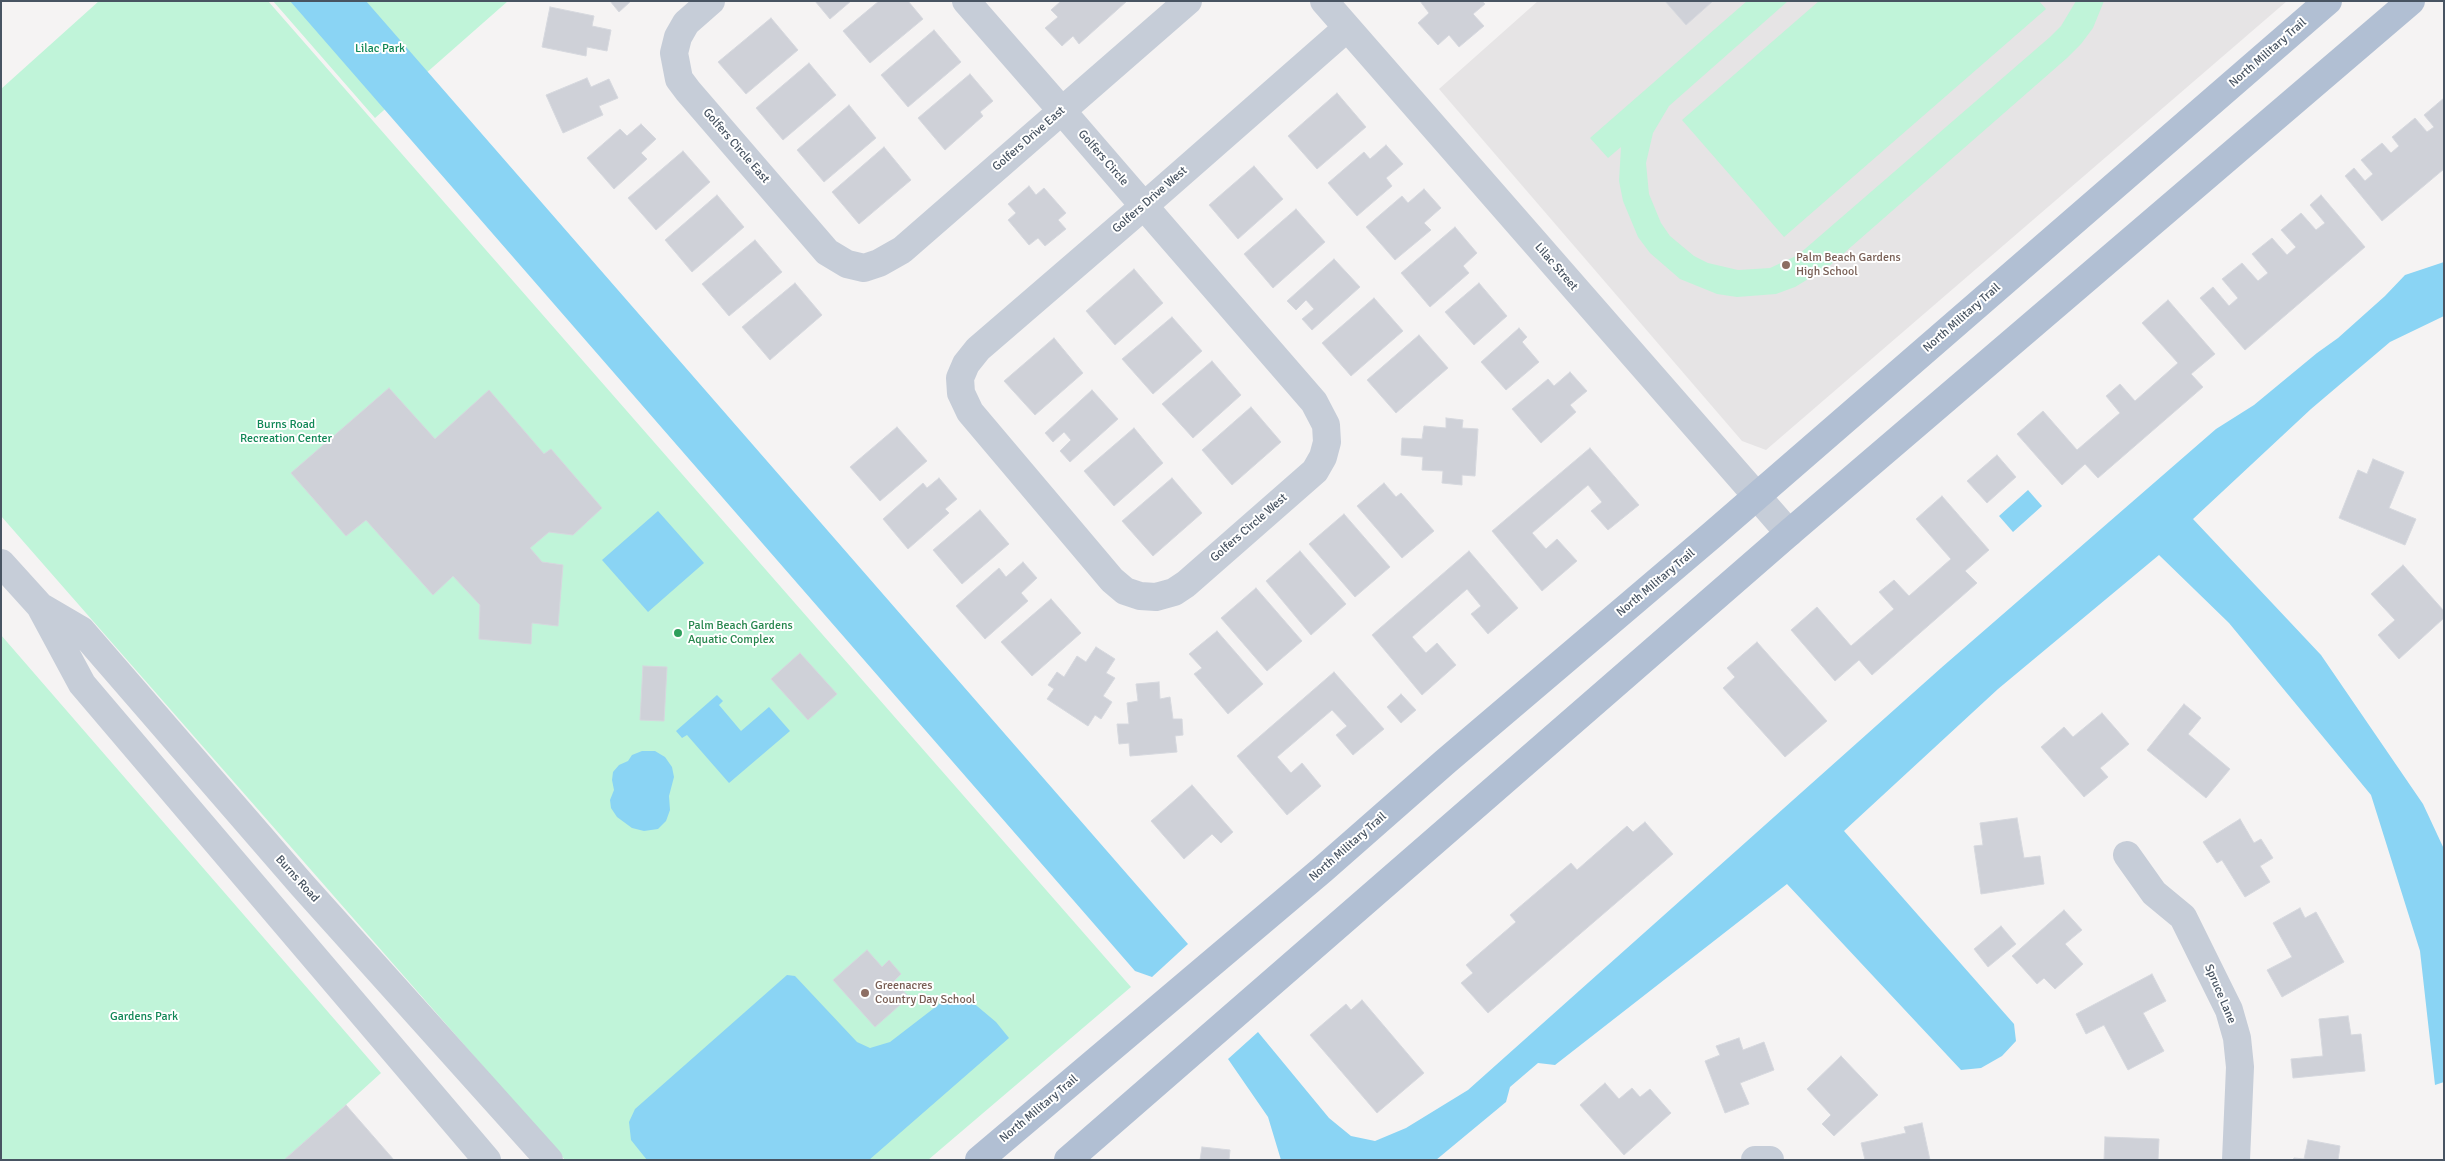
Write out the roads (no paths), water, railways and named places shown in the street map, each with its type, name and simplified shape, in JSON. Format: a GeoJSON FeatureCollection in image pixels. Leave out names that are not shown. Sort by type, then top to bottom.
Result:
{"type":"FeatureCollection","features":[{"type":"Feature","properties":{"kind":"main road","name":"North Military Trail"},"geometry":{"type":"LineString","coordinates":[[979,1160],[1322,870],[2328,1]]}},
{"type":"Feature","properties":{"kind":"main road"},"geometry":{"type":"LineString","coordinates":[[1068,1160],[1788,533],[2411,1]]}},
{"type":"Feature","properties":{"kind":"street","name":"Golfers Circle East"},"geometry":{"type":"LineString","coordinates":[[711,1],[686,24],[678,38],[674,53],[680,79],[688,91],[827,252],[847,264],[864,268]]}},
{"type":"Feature","properties":{"kind":"street"},"geometry":{"type":"LineString","coordinates":[[966,1],[1062,111]]}},
{"type":"Feature","properties":{"kind":"street","name":"Golfers Drive East"},"geometry":{"type":"LineString","coordinates":[[864,268],[879,263],[902,250],[1188,1]]}},
{"type":"Feature","properties":{"kind":"street","name":"Lilac Street"},"geometry":{"type":"LineString","coordinates":[[1324,1],[1788,533]]}},
{"type":"Feature","properties":{"kind":"street","name":"Golfers Drive West"},"geometry":{"type":"LineString","coordinates":[[960,378],[966,364],[978,349],[1347,28]]}},
{"type":"Feature","properties":{"kind":"street","name":"Golfers Circle"},"geometry":{"type":"LineString","coordinates":[[1062,111],[1144,206]]}},
{"type":"Feature","properties":{"kind":"street","name":"Golfers Circle West"},"geometry":{"type":"LineString","coordinates":[[960,378],[961,393],[970,412],[1112,580],[1125,590],[1140,596],[1156,597],[1174,592],[1186,584],[1315,471],[1323,457],[1327,442],[1326,426],[1314,402],[1144,206]]}},
{"type":"Feature","properties":{"kind":"street","name":"Burns Road"},"geometry":{"type":"LineString","coordinates":[[1,563],[40,606],[82,684],[487,1160]]}},
{"type":"Feature","properties":{"kind":"street","name":"Burns Road"},"geometry":{"type":"LineString","coordinates":[[40,606],[81,630],[296,877],[549,1160]]}},
{"type":"Feature","properties":{"kind":"street","name":"Spruce Lane"},"geometry":{"type":"LineString","coordinates":[[2127,855],[2154,893],[2183,917],[2229,1010],[2237,1038],[2240,1067],[2236,1160]]}},
{"type":"Feature","properties":{"kind":"street"},"geometry":{"type":"LineString","coordinates":[[1756,1160],[1770,1160]]}},
{"type":"Feature","properties":{"kind":"water"},"geometry":{"type":"Polygon","coordinates":[[[290,1],[366,1],[1188,944],[1152,977],[1135,971],[290,1]]]}},
{"type":"Feature","properties":{"kind":"water"},"geometry":{"type":"Polygon","coordinates":[[[2444,262],[2444,316],[2390,342],[2311,409],[2193,519],[2321,655],[2423,804],[2444,849],[2444,1082],[2435,1085],[2420,951],[2371,795],[2229,623],[2159,555],[1998,689],[1844,831],[2014,1024],[2016,1041],[2002,1056],[1981,1068],[1961,1070],[1787,884],[1555,1065],[1538,1063],[1510,1087],[1506,1102],[1436,1160],[1281,1160],[1268,1117],[1228,1059],[1258,1032],[1329,1118],[1351,1136],[1375,1141],[1406,1128],[1468,1090],[1941,668],[2216,429],[2254,405],[2338,338],[2385,296],[2405,275],[2444,262]]]}},
{"type":"Feature","properties":{"kind":"water"},"geometry":{"type":"Polygon","coordinates":[[[2028,490],[2042,506],[2013,532],[1999,516],[2028,490]]]}},
{"type":"Feature","properties":{"kind":"water"},"geometry":{"type":"Polygon","coordinates":[[[658,511],[704,563],[648,612],[602,560],[658,511]]]}},
{"type":"Feature","properties":{"kind":"water"},"geometry":{"type":"Polygon","coordinates":[[[717,695],[723,701],[719,705],[741,731],[769,707],[790,731],[729,783],[687,735],[682,738],[676,731],[717,695]]]}},
{"type":"Feature","properties":{"kind":"water"},"geometry":{"type":"Polygon","coordinates":[[[642,751],[655,751],[665,757],[672,767],[674,777],[669,796],[670,810],[666,821],[658,829],[644,831],[632,828],[617,817],[611,808],[610,800],[614,790],[613,772],[619,765],[628,761],[632,755],[642,751]]]}},
{"type":"Feature","properties":{"kind":"water"},"geometry":{"type":"Polygon","coordinates":[[[787,975],[795,976],[857,1042],[870,1048],[890,1042],[942,1002],[971,1001],[996,1022],[1009,1038],[869,1160],[647,1160],[631,1140],[629,1122],[635,1109],[787,975]]]}},
{"type":"Feature","properties":{"kind":"place","name":"Palm Beach Gardens High School"},"geometry":{"type":"Point","coordinates":[1786,265]}},
{"type":"Feature","properties":{"kind":"place","name":"Palm Beach Gardens Aquatic Complex"},"geometry":{"type":"Point","coordinates":[678,633]}},
{"type":"Feature","properties":{"kind":"place","name":"Greenacres Country Day School"},"geometry":{"type":"Point","coordinates":[865,993]}},
{"type":"Feature","properties":{"kind":"park label","name":"Lilac Park"},"geometry":{"type":"Point","coordinates":[380,49]}},
{"type":"Feature","properties":{"kind":"park label","name":"Burns Road Recreation Center"},"geometry":{"type":"Point","coordinates":[286,432]}},
{"type":"Feature","properties":{"kind":"park label","name":"Gardens Park"},"geometry":{"type":"Point","coordinates":[144,1017]}}]}
